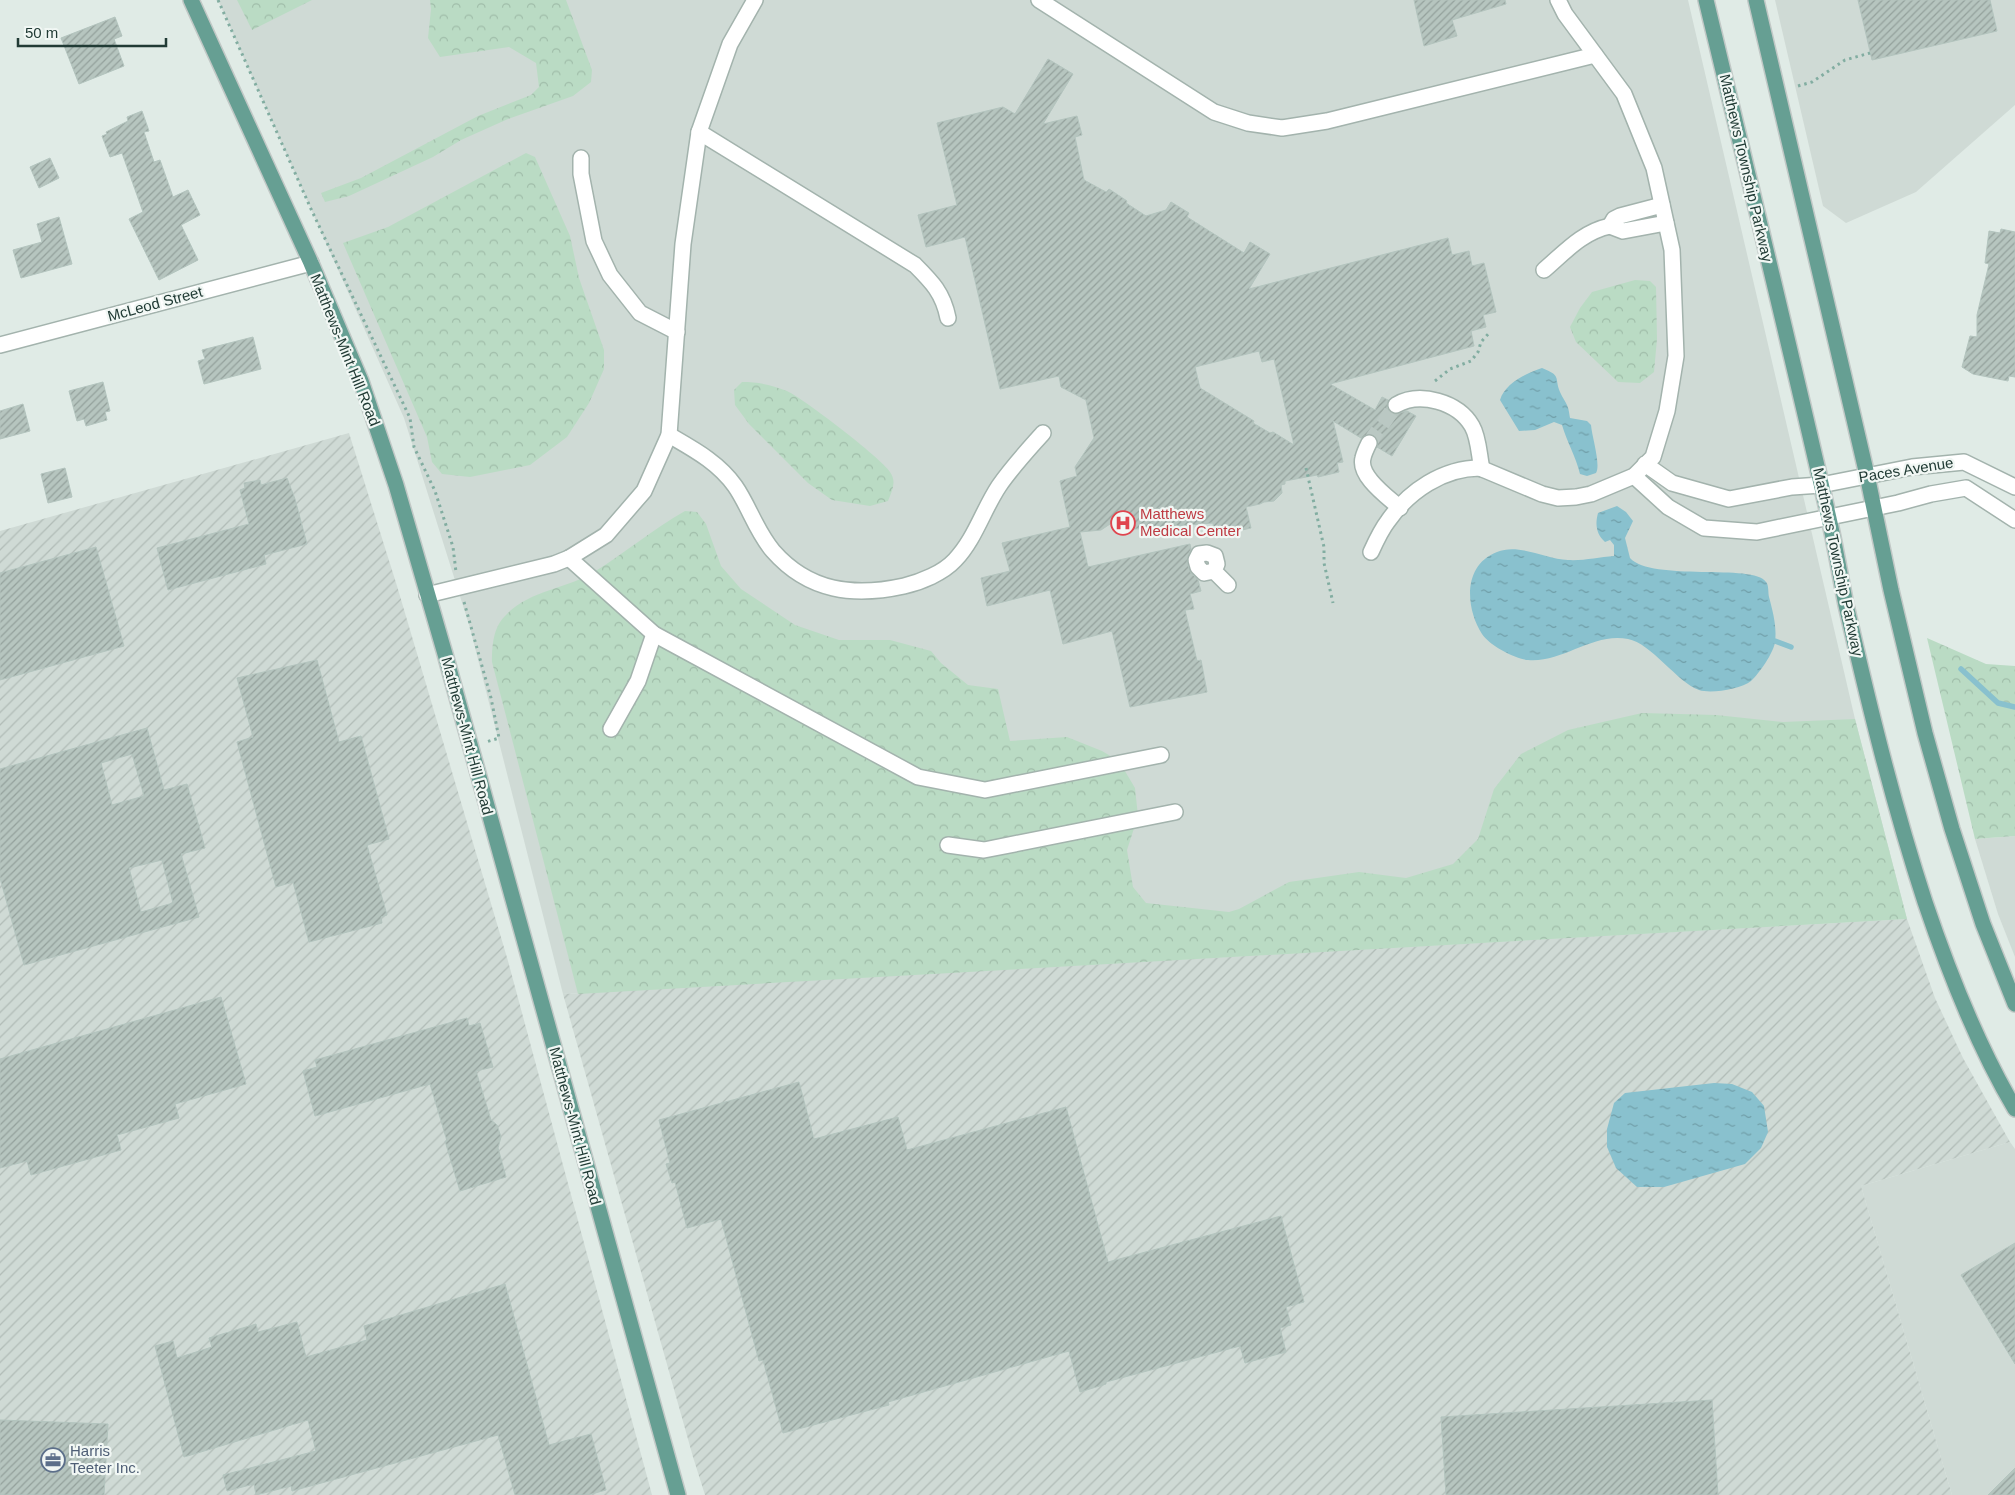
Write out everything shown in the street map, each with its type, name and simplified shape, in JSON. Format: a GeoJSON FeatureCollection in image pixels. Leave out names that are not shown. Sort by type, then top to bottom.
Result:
{"type":"FeatureCollection","features":[{"type":"Feature","properties":{"kind":"main road","name":"Matthews-Mint Hill Road"},"geometry":{"type":"LineString","coordinates":[[191,0],[311,263],[360,380],[396,485],[678,1495]]}},
{"type":"Feature","properties":{"kind":"main road","name":"Matthews Township Parkway"},"geometry":{"type":"LineString","coordinates":[[1706,0],[1821,485],[1879,746],[1907,845],[1938,941],[1998,1081],[2015,1109]]}},
{"type":"Feature","properties":{"kind":"main road"},"geometry":{"type":"LineString","coordinates":[[1756,0],[1867,475],[1907,658],[1952,829],[1982,924],[2015,1004]]}},
{"type":"Feature","properties":{"kind":"street"},"geometry":{"type":"LineString","coordinates":[[428,595],[554,564],[569,558],[606,535],[644,491],[669,435],[683,244],[699,132],[730,44],[755,0]]}},
{"type":"Feature","properties":{"kind":"street"},"geometry":{"type":"LineString","coordinates":[[1039,0],[1214,112],[1248,123],[1282,128],[1326,121],[1595,55]]}},
{"type":"Feature","properties":{"kind":"street"},"geometry":{"type":"LineString","coordinates":[[1371,552],[1388,520],[1417,491],[1448,472],[1469,468],[1482,469],[1542,494],[1558,498],[1576,497],[1591,494],[1634,476],[1652,457],[1667,411],[1676,356],[1672,250],[1654,168],[1624,94],[1565,14],[1558,0]]}},
{"type":"Feature","properties":{"kind":"street"},"geometry":{"type":"LineString","coordinates":[[699,132],[914,265],[935,285],[948,318]]}},
{"type":"Feature","properties":{"kind":"street"},"geometry":{"type":"LineString","coordinates":[[581,158],[581,174],[594,241],[610,275],[640,313],[677,332]]}},
{"type":"Feature","properties":{"kind":"street"},"geometry":{"type":"LineString","coordinates":[[1610,226],[1614,219],[1620,216],[1662,205]]}},
{"type":"Feature","properties":{"kind":"street"},"geometry":{"type":"LineString","coordinates":[[1544,270],[1579,239],[1596,229],[1610,226],[1623,230],[1666,223]]}},
{"type":"Feature","properties":{"kind":"street","name":"McLeod Street"},"geometry":{"type":"LineString","coordinates":[[0,345],[311,263]]}},
{"type":"Feature","properties":{"kind":"street"},"geometry":{"type":"LineString","coordinates":[[1396,405],[1405,400],[1415,398],[1437,401],[1458,410],[1474,428],[1482,469]]}},
{"type":"Feature","properties":{"kind":"street"},"geometry":{"type":"LineString","coordinates":[[669,435],[706,457],[723,472],[735,486],[760,534],[774,552],[793,568],[826,587],[843,591],[862,592],[922,582],[954,562],[974,534],[999,487],[1042,433]]}},
{"type":"Feature","properties":{"kind":"street"},"geometry":{"type":"LineString","coordinates":[[1369,443],[1363,457],[1363,468],[1367,476],[1400,508]]}},
{"type":"Feature","properties":{"kind":"street","name":"Paces Avenue"},"geometry":{"type":"LineString","coordinates":[[1645,464],[1672,483],[1729,499],[1792,487],[1821,485],[1912,467],[1964,462],[2015,487]]}},
{"type":"Feature","properties":{"kind":"street","name":"Paces Avenue"},"geometry":{"type":"LineString","coordinates":[[1634,476],[1668,507],[1704,528],[1757,532],[1966,488],[2015,520]]}},
{"type":"Feature","properties":{"kind":"street"},"geometry":{"type":"LineString","coordinates":[[569,558],[654,634],[918,777],[985,790],[1161,755]]}},
{"type":"Feature","properties":{"kind":"street"},"geometry":{"type":"LineString","coordinates":[[1214,571],[1228,585]]}},
{"type":"Feature","properties":{"kind":"street"},"geometry":{"type":"LineString","coordinates":[[611,729],[638,681],[654,634]]}},
{"type":"Feature","properties":{"kind":"street"},"geometry":{"type":"LineString","coordinates":[[948,845],[984,850],[1175,812]]}},
{"type":"Feature","properties":{"kind":"path"},"geometry":{"type":"LineString","coordinates":[[218,0],[311,208],[410,418],[414,447],[435,491],[453,547],[455,567]]}},
{"type":"Feature","properties":{"kind":"path"},"geometry":{"type":"LineString","coordinates":[[1798,86],[1812,82],[1845,60],[1870,53]]}},
{"type":"Feature","properties":{"kind":"path"},"geometry":{"type":"LineString","coordinates":[[1435,381],[1450,369],[1471,361],[1478,352],[1481,342],[1490,332]]}},
{"type":"Feature","properties":{"kind":"path"},"geometry":{"type":"LineString","coordinates":[[1306,468],[1324,547],[1324,563],[1333,603]]}},
{"type":"Feature","properties":{"kind":"path"},"geometry":{"type":"LineString","coordinates":[[466,609],[491,698],[499,738]]}},
{"type":"Feature","properties":{"kind":"shaded area","name":"Matthews Medical Center"},"geometry":{"type":"Polygon","coordinates":[[[218,0],[1688,0],[1855,719],[1907,919],[563,994],[470,628],[404,418],[218,0]]]}},
{"type":"Feature","properties":{"kind":"shaded area"},"geometry":{"type":"Polygon","coordinates":[[[1775,0],[2015,0],[2015,105],[1916,192],[1846,223],[1823,206],[1775,0]]]}},
{"type":"Feature","properties":{"kind":"shaded area"},"geometry":{"type":"Polygon","coordinates":[[[349,433],[397,586],[508,961],[652,1495],[0,1495],[0,531],[349,433]]]}},
{"type":"Feature","properties":{"kind":"shaded area"},"geometry":{"type":"Polygon","coordinates":[[[2015,836],[2015,957],[1998,914],[1975,839],[2015,836]]]}},
{"type":"Feature","properties":{"kind":"shaded area"},"geometry":{"type":"Polygon","coordinates":[[[1907,919],[1935,998],[1963,1058],[2010,1142],[1861,1186],[1952,1495],[705,1495],[563,994],[1907,919]]]}},
{"type":"Feature","properties":{"kind":"shaded area"},"geometry":{"type":"Polygon","coordinates":[[[2010,1142],[2015,1149],[2015,1495],[1952,1495],[1861,1186],[2010,1142]]]}},
{"type":"Feature","properties":{"kind":"green space"},"geometry":{"type":"Polygon","coordinates":[[[237,0],[312,0],[252,30],[237,0]]]}},
{"type":"Feature","properties":{"kind":"green space"},"geometry":{"type":"Polygon","coordinates":[[[430,0],[566,0],[592,70],[591,82],[573,96],[508,119],[461,140],[433,157],[349,196],[325,202],[321,193],[361,178],[478,116],[531,95],[539,87],[536,63],[509,47],[440,57],[428,38],[430,0]]]}},
{"type":"Feature","properties":{"kind":"green space"},"geometry":{"type":"Polygon","coordinates":[[[526,153],[535,157],[570,236],[579,278],[604,350],[604,369],[589,403],[567,437],[530,465],[470,477],[442,474],[432,462],[427,437],[343,243],[388,227],[526,153]]]}},
{"type":"Feature","properties":{"kind":"green space"},"geometry":{"type":"Polygon","coordinates":[[[1635,280],[1650,281],[1656,287],[1657,339],[1654,372],[1640,383],[1618,382],[1576,342],[1570,327],[1580,308],[1592,292],[1635,280]]]}},
{"type":"Feature","properties":{"kind":"green space"},"geometry":{"type":"Polygon","coordinates":[[[742,382],[765,384],[787,391],[858,442],[890,472],[893,479],[893,487],[888,501],[870,506],[832,500],[808,483],[749,424],[735,405],[734,390],[742,382]]]}},
{"type":"Feature","properties":{"kind":"green space"},"geometry":{"type":"Polygon","coordinates":[[[685,511],[697,512],[706,524],[721,566],[741,589],[795,625],[839,640],[890,640],[931,651],[941,663],[968,685],[998,689],[1010,741],[1067,737],[1102,751],[1119,761],[1135,788],[1138,816],[1127,850],[1133,887],[1146,903],[1229,912],[1239,909],[1289,882],[1359,872],[1406,878],[1453,864],[1478,839],[1494,789],[1521,754],[1568,730],[1642,713],[1716,715],[1783,722],[1855,719],[1907,919],[578,994],[492,662],[494,638],[498,626],[505,616],[524,601],[594,572],[685,511]]]}},
{"type":"Feature","properties":{"kind":"green space"},"geometry":{"type":"Polygon","coordinates":[[[1927,638],[1986,664],[2015,666],[2015,836],[1975,839],[1927,638]]]}},
{"type":"Feature","properties":{"kind":"water"},"geometry":{"type":"Polygon","coordinates":[[[1542,368],[1555,375],[1560,392],[1568,406],[1570,418],[1587,421],[1591,425],[1597,457],[1596,473],[1587,476],[1580,474],[1562,425],[1554,422],[1535,430],[1519,431],[1500,400],[1512,384],[1523,376],[1542,368]]]}},
{"type":"Feature","properties":{"kind":"water"},"geometry":{"type":"Polygon","coordinates":[[[1617,506],[1626,512],[1633,521],[1625,538],[1630,558],[1642,565],[1680,571],[1723,572],[1758,576],[1766,582],[1774,620],[1775,642],[1766,663],[1751,681],[1726,690],[1699,690],[1682,680],[1646,648],[1628,639],[1615,638],[1603,640],[1553,657],[1541,660],[1528,660],[1503,651],[1485,638],[1472,612],[1470,588],[1478,566],[1486,558],[1497,552],[1514,549],[1568,560],[1614,556],[1614,545],[1610,540],[1605,542],[1602,539],[1597,529],[1597,521],[1598,513],[1617,506]]]}},
{"type":"Feature","properties":{"kind":"water"},"geometry":{"type":"Polygon","coordinates":[[[1714,1083],[1732,1084],[1752,1092],[1764,1106],[1768,1132],[1761,1148],[1745,1164],[1664,1187],[1637,1187],[1616,1168],[1607,1147],[1607,1129],[1614,1103],[1625,1093],[1714,1083]]]}},
{"type":"Feature","properties":{"kind":"building"},"geometry":{"type":"Polygon","coordinates":[[[1414,0],[1505,0],[1506,4],[1452,20],[1457,36],[1424,46],[1414,0]]]}},
{"type":"Feature","properties":{"kind":"building"},"geometry":{"type":"Polygon","coordinates":[[[1858,0],[1990,0],[1997,31],[1872,60],[1858,0]]]}},
{"type":"Feature","properties":{"kind":"building"},"geometry":{"type":"Polygon","coordinates":[[[115,17],[122,36],[114,39],[124,66],[79,84],[61,38],[115,17]]]}},
{"type":"Feature","properties":{"kind":"building"},"geometry":{"type":"Polygon","coordinates":[[[1048,59],[1073,74],[1043,124],[1077,116],[1082,135],[1075,137],[1084,180],[1106,192],[1109,189],[1146,216],[1166,210],[1171,202],[1189,213],[1187,217],[1244,253],[1250,242],[1270,254],[1249,289],[1448,238],[1452,255],[1469,251],[1472,266],[1484,263],[1496,312],[1483,315],[1486,327],[1471,331],[1474,346],[1330,384],[1375,410],[1382,397],[1388,400],[1387,408],[1391,413],[1407,411],[1416,416],[1392,456],[1377,447],[1378,442],[1374,435],[1368,434],[1361,438],[1333,421],[1343,462],[1337,463],[1339,472],[1285,481],[1285,484],[1281,485],[1282,493],[1274,501],[1246,507],[1251,528],[1215,536],[1213,523],[1123,530],[1119,518],[1101,530],[1080,532],[1088,567],[1190,544],[1191,549],[1187,563],[1191,573],[1198,580],[1201,591],[1190,594],[1194,609],[1185,610],[1197,661],[1201,660],[1207,692],[1130,707],[1112,631],[1063,644],[1050,590],[987,606],[981,578],[1010,571],[1002,543],[1070,527],[1060,481],[1077,476],[1075,467],[1094,438],[1086,400],[1061,387],[1059,376],[1000,389],[965,237],[926,247],[918,215],[957,205],[937,123],[1003,107],[1015,114],[1048,59]],[[1259,351],[1195,367],[1200,388],[1254,421],[1253,423],[1270,433],[1273,432],[1294,445],[1274,359],[1262,362],[1259,351]]]}},
{"type":"Feature","properties":{"kind":"building"},"geometry":{"type":"Polygon","coordinates":[[[142,111],[149,131],[144,132],[154,162],[160,160],[173,197],[188,190],[200,215],[181,225],[198,260],[159,280],[129,219],[143,212],[122,153],[110,157],[102,136],[128,121],[127,117],[142,111]]]}},
{"type":"Feature","properties":{"kind":"building"},"geometry":{"type":"Polygon","coordinates":[[[50,158],[59,178],[39,188],[30,167],[50,158]]]}},
{"type":"Feature","properties":{"kind":"building"},"geometry":{"type":"Polygon","coordinates":[[[59,217],[72,264],[21,278],[13,250],[42,242],[37,224],[59,217]]]}},
{"type":"Feature","properties":{"kind":"building"},"geometry":{"type":"Polygon","coordinates":[[[2001,229],[2015,232],[2015,377],[2009,376],[2008,381],[1973,374],[1962,367],[1970,336],[1977,337],[1977,315],[1989,264],[1985,263],[1989,231],[2000,233],[2001,229]]]}},
{"type":"Feature","properties":{"kind":"building"},"geometry":{"type":"Polygon","coordinates":[[[253,337],[261,369],[204,384],[198,361],[205,359],[202,350],[253,337]]]}},
{"type":"Feature","properties":{"kind":"building"},"geometry":{"type":"Polygon","coordinates":[[[103,382],[110,411],[105,412],[107,420],[86,426],[84,419],[77,421],[69,391],[103,382]]]}},
{"type":"Feature","properties":{"kind":"building"},"geometry":{"type":"Polygon","coordinates":[[[23,404],[30,431],[0,439],[0,411],[23,404]]]}},
{"type":"Feature","properties":{"kind":"building"},"geometry":{"type":"Polygon","coordinates":[[[65,468],[72,497],[48,503],[41,474],[65,468]]]}},
{"type":"Feature","properties":{"kind":"building"},"geometry":{"type":"Polygon","coordinates":[[[287,478],[295,499],[307,544],[264,555],[266,564],[168,590],[157,548],[249,524],[240,490],[245,488],[244,483],[260,480],[261,485],[287,478]]]}},
{"type":"Feature","properties":{"kind":"building"},"geometry":{"type":"Polygon","coordinates":[[[96,547],[124,646],[0,680],[0,573],[96,547]]]}},
{"type":"Feature","properties":{"kind":"building"},"geometry":{"type":"Polygon","coordinates":[[[317,660],[339,742],[361,736],[389,839],[367,845],[387,915],[381,917],[382,923],[309,942],[293,882],[276,887],[237,742],[253,737],[237,678],[317,660]]]}},
{"type":"Feature","properties":{"kind":"building"},"geometry":{"type":"Polygon","coordinates":[[[147,728],[164,790],[187,784],[205,848],[181,854],[199,917],[24,965],[0,878],[0,769],[147,728]],[[132,754],[101,763],[112,805],[144,796],[132,754]],[[162,860],[129,868],[141,912],[173,903],[162,860]]]}},
{"type":"Feature","properties":{"kind":"building"},"geometry":{"type":"Polygon","coordinates":[[[221,997],[246,1084],[175,1104],[179,1118],[117,1135],[121,1150],[31,1175],[27,1161],[0,1168],[0,1059],[221,997]]]}},
{"type":"Feature","properties":{"kind":"building"},"geometry":{"type":"Polygon","coordinates":[[[467,1018],[469,1026],[480,1023],[493,1067],[476,1071],[491,1120],[497,1125],[501,1137],[498,1148],[506,1177],[460,1191],[430,1084],[315,1116],[303,1071],[317,1067],[315,1060],[467,1018]]]}},
{"type":"Feature","properties":{"kind":"building"},"geometry":{"type":"Polygon","coordinates":[[[799,1082],[814,1139],[898,1117],[907,1150],[1066,1107],[1108,1262],[1281,1216],[1304,1302],[1286,1307],[1291,1325],[1280,1328],[1286,1352],[1245,1363],[1240,1346],[1106,1382],[1106,1384],[1080,1392],[1069,1351],[888,1402],[889,1405],[783,1433],[763,1360],[759,1361],[721,1219],[687,1228],[675,1182],[672,1183],[666,1164],[670,1163],[659,1120],[799,1082]]]}},
{"type":"Feature","properties":{"kind":"building"},"geometry":{"type":"Polygon","coordinates":[[[2015,1243],[2015,1364],[1961,1275],[2015,1243]]]}},
{"type":"Feature","properties":{"kind":"building"},"geometry":{"type":"Polygon","coordinates":[[[505,1284],[549,1445],[591,1434],[606,1490],[588,1495],[515,1495],[498,1435],[292,1491],[291,1486],[256,1495],[254,1484],[227,1491],[223,1475],[316,1451],[308,1420],[184,1457],[155,1346],[173,1341],[177,1358],[212,1347],[209,1338],[256,1324],[258,1332],[297,1322],[306,1357],[367,1340],[364,1326],[505,1284]]]}},
{"type":"Feature","properties":{"kind":"building"},"geometry":{"type":"Polygon","coordinates":[[[1712,1400],[1718,1495],[1446,1495],[1441,1417],[1712,1400]]]}},
{"type":"Feature","properties":{"kind":"building","name":"Harris Teeter Inc."},"geometry":{"type":"Polygon","coordinates":[[[0,1420],[108,1424],[104,1495],[0,1495],[0,1420]]]}},
{"type":"Feature","properties":{"kind":"building"},"geometry":{"type":"Polygon","coordinates":[[[2015,1468],[2015,1495],[1988,1495],[2015,1468]]]}},
{"type":"Feature","properties":{"kind":"waterway"},"geometry":{"type":"LineString","coordinates":[[1775,641],[1791,647]]}},
{"type":"Feature","properties":{"kind":"waterway"},"geometry":{"type":"LineString","coordinates":[[1961,669],[1998,703],[2015,707]]}},
{"type":"Feature","properties":{"kind":"tunnel"},"geometry":{"type":"LineString","coordinates":[[1369,443],[1396,405]]}},
{"type":"Feature","properties":{"kind":"place","name":"Matthews Medical Center"},"geometry":{"type":"Point","coordinates":[1123,523]}},
{"type":"Feature","properties":{"kind":"place","name":"Harris Teeter Inc."},"geometry":{"type":"Point","coordinates":[53,1460]}}]}
